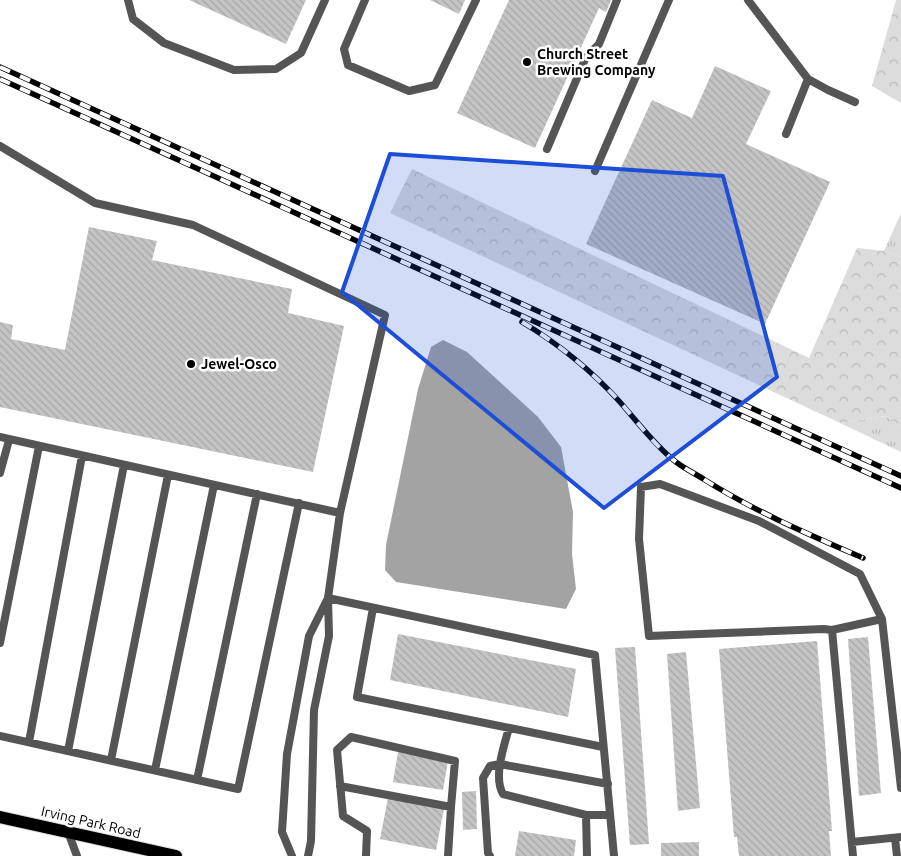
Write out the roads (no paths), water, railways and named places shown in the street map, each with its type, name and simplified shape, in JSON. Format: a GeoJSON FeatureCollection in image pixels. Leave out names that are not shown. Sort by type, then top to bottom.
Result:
{"type":"FeatureCollection","features":[{"type":"Feature","properties":{"kind":"main road","name":"Irving Park Road"},"geometry":{"type":"LineString","coordinates":[[0,817],[68,832],[144,853],[171,855]]}},
{"type":"Feature","properties":{"kind":"lane"},"geometry":{"type":"LineString","coordinates":[[128,0],[133,19],[164,43],[234,70],[276,69],[301,53],[325,0]]}},
{"type":"Feature","properties":{"kind":"lane"},"geometry":{"type":"LineString","coordinates":[[366,0],[344,49],[348,65],[409,90],[435,85],[476,0]]}},
{"type":"Feature","properties":{"kind":"lane"},"geometry":{"type":"LineString","coordinates":[[547,149],[586,57],[599,44],[617,0]]}},
{"type":"Feature","properties":{"kind":"lane"},"geometry":{"type":"LineString","coordinates":[[595,171],[669,0]]}},
{"type":"Feature","properties":{"kind":"lane"},"geometry":{"type":"LineString","coordinates":[[748,0],[808,79],[855,102]]}},
{"type":"Feature","properties":{"kind":"lane"},"geometry":{"type":"LineString","coordinates":[[786,134],[808,79]]}},
{"type":"Feature","properties":{"kind":"lane"},"geometry":{"type":"LineString","coordinates":[[0,146],[95,203],[193,225],[385,315],[340,513],[328,598],[329,636],[314,710],[311,841],[308,856]]}},
{"type":"Feature","properties":{"kind":"lane"},"geometry":{"type":"LineString","coordinates":[[0,437],[340,513]]}},
{"type":"Feature","properties":{"kind":"lane"},"geometry":{"type":"LineString","coordinates":[[0,473],[9,440]]}},
{"type":"Feature","properties":{"kind":"lane"},"geometry":{"type":"LineString","coordinates":[[0,643],[40,446]]}},
{"type":"Feature","properties":{"kind":"lane"},"geometry":{"type":"LineString","coordinates":[[29,742],[82,456]]}},
{"type":"Feature","properties":{"kind":"lane"},"geometry":{"type":"LineString","coordinates":[[68,751],[124,465]]}},
{"type":"Feature","properties":{"kind":"lane"},"geometry":{"type":"LineString","coordinates":[[111,760],[168,475]]}},
{"type":"Feature","properties":{"kind":"lane"},"geometry":{"type":"LineString","coordinates":[[882,619],[832,630],[649,636],[639,538],[641,487],[660,484],[760,521],[860,574],[882,619],[901,788]]}},
{"type":"Feature","properties":{"kind":"lane"},"geometry":{"type":"LineString","coordinates":[[155,770],[214,485]]}},
{"type":"Feature","properties":{"kind":"lane"},"geometry":{"type":"LineString","coordinates":[[197,780],[256,494]]}},
{"type":"Feature","properties":{"kind":"lane"},"geometry":{"type":"LineString","coordinates":[[0,736],[238,789],[299,504]]}},
{"type":"Feature","properties":{"kind":"lane"},"geometry":{"type":"LineString","coordinates":[[328,598],[595,655],[614,856]]}},
{"type":"Feature","properties":{"kind":"lane"},"geometry":{"type":"LineString","coordinates":[[292,856],[282,832],[286,754],[309,636],[328,598]]}},
{"type":"Feature","properties":{"kind":"lane"},"geometry":{"type":"LineString","coordinates":[[373,608],[357,696],[604,747]]}},
{"type":"Feature","properties":{"kind":"lane"},"geometry":{"type":"LineString","coordinates":[[832,630],[853,856]]}},
{"type":"Feature","properties":{"kind":"lane"},"geometry":{"type":"LineString","coordinates":[[509,728],[500,764],[499,788],[503,794],[586,816],[610,815]]}},
{"type":"Feature","properties":{"kind":"lane"},"geometry":{"type":"LineString","coordinates":[[366,856],[367,831],[343,816],[337,750],[352,737],[455,761],[448,856]]}},
{"type":"Feature","properties":{"kind":"lane"},"geometry":{"type":"LineString","coordinates":[[490,856],[488,853],[483,778],[490,766],[500,764],[608,784]]}},
{"type":"Feature","properties":{"kind":"lane"},"geometry":{"type":"LineString","coordinates":[[340,786],[451,807]]}},
{"type":"Feature","properties":{"kind":"lane"},"geometry":{"type":"LineString","coordinates":[[586,816],[587,856]]}},
{"type":"Feature","properties":{"kind":"lane"},"geometry":{"type":"LineString","coordinates":[[68,832],[77,856]]}},
{"type":"Feature","properties":{"kind":"lane"},"geometry":{"type":"LineString","coordinates":[[852,842],[898,838],[897,856]]}},
{"type":"Feature","properties":{"kind":"railway"},"geometry":{"type":"LineString","coordinates":[[0,67],[901,476]]}},
{"type":"Feature","properties":{"kind":"railway"},"geometry":{"type":"LineString","coordinates":[[0,79],[901,488]]}},
{"type":"Feature","properties":{"kind":"railway"},"geometry":{"type":"LineString","coordinates":[[522,322],[561,348],[585,368],[619,401],[661,449],[679,465],[724,492],[763,512],[863,558]]}},
{"type":"Feature","properties":{"kind":"place","name":"Church Street Brewing Company"},"geometry":{"type":"Point","coordinates":[527,62]}},
{"type":"Feature","properties":{"kind":"place","name":"Jewel-Osco"},"geometry":{"type":"Point","coordinates":[191,364]}}]}
